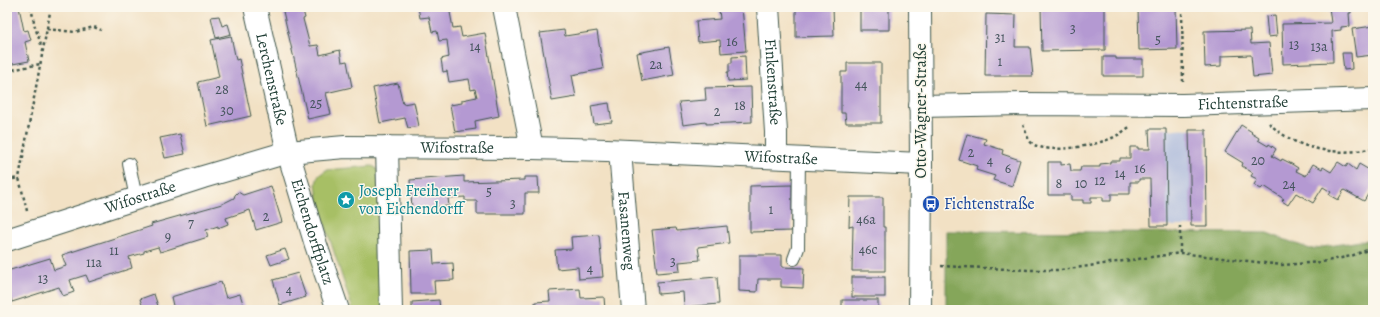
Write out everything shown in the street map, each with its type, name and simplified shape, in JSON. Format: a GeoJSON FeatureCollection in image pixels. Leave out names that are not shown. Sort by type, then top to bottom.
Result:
{"type":"FeatureCollection","features":[{"type":"Feature","properties":{"kind":"street","name":"Lerchenstraße"},"geometry":{"type":"LineString","coordinates":[[255,7],[288,152]]}},
{"type":"Feature","properties":{"kind":"street"},"geometry":{"type":"LineString","coordinates":[[504,7],[532,148]]}},
{"type":"Feature","properties":{"kind":"street","name":"Finkenstraße"},"geometry":{"type":"LineString","coordinates":[[768,7],[776,132],[776,158]]}},
{"type":"Feature","properties":{"kind":"street","name":"Otto-Wagner-Straße"},"geometry":{"type":"LineString","coordinates":[[920,7],[920,310]]}},
{"type":"Feature","properties":{"kind":"street","name":"Fichtenstraße"},"geometry":{"type":"LineString","coordinates":[[920,106],[1023,104],[1183,105],[1373,99]]}},
{"type":"Feature","properties":{"kind":"street","name":"Wifostraße"},"geometry":{"type":"LineString","coordinates":[[7,240],[136,198],[288,152],[345,147],[620,150],[921,164]]}},
{"type":"Feature","properties":{"kind":"street"},"geometry":{"type":"LineString","coordinates":[[387,147],[391,310]]}},
{"type":"Feature","properties":{"kind":"street","name":"Fasanenweg"},"geometry":{"type":"LineString","coordinates":[[620,150],[634,310]]}},
{"type":"Feature","properties":{"kind":"street","name":"Eichendorffplatz"},"geometry":{"type":"LineString","coordinates":[[288,152],[338,310]]}},
{"type":"Feature","properties":{"kind":"lane"},"geometry":{"type":"LineString","coordinates":[[794,259],[798,248],[799,158]]}},
{"type":"Feature","properties":{"kind":"lane"},"geometry":{"type":"LineString","coordinates":[[129,164],[136,198]]}},
{"type":"Feature","properties":{"kind":"path"},"geometry":{"type":"LineString","coordinates":[[31,7],[35,27],[43,48]]}},
{"type":"Feature","properties":{"kind":"path"},"geometry":{"type":"LineString","coordinates":[[32,231],[19,178],[51,7]]}},
{"type":"Feature","properties":{"kind":"path"},"geometry":{"type":"LineString","coordinates":[[1182,7],[1183,105]]}},
{"type":"Feature","properties":{"kind":"path"},"geometry":{"type":"LineString","coordinates":[[47,29],[75,32],[94,27],[101,30]]}},
{"type":"Feature","properties":{"kind":"path"},"geometry":{"type":"LineString","coordinates":[[7,71],[40,64]]}},
{"type":"Feature","properties":{"kind":"path"},"geometry":{"type":"LineString","coordinates":[[1263,103],[1264,117],[1277,131],[1295,142],[1315,149],[1345,152],[1360,152],[1373,148]]}},
{"type":"Feature","properties":{"kind":"path"},"geometry":{"type":"LineString","coordinates":[[1023,104],[1023,124],[1028,139],[1034,144],[1044,148],[1074,147],[1094,144],[1114,137],[1135,124],[1136,104]]}},
{"type":"Feature","properties":{"kind":"path"},"geometry":{"type":"LineString","coordinates":[[7,180],[19,178]]}},
{"type":"Feature","properties":{"kind":"path"},"geometry":{"type":"LineString","coordinates":[[1180,226],[1180,253]]}},
{"type":"Feature","properties":{"kind":"path"},"geometry":{"type":"LineString","coordinates":[[920,264],[1030,270],[1061,270],[1180,253],[1282,265],[1322,262],[1351,256],[1373,248]]}},
{"type":"Feature","properties":{"kind":"shaded area"},"geometry":{"type":"Polygon","coordinates":[[[1149,129],[1206,130],[1207,226],[1151,226],[1149,129]]]}},
{"type":"Feature","properties":{"kind":"green space"},"geometry":{"type":"Polygon","coordinates":[[[372,166],[376,168],[378,172],[384,310],[353,310],[319,206],[316,184],[318,176],[326,170],[372,166]]]}},
{"type":"Feature","properties":{"kind":"green space"},"geometry":{"type":"Polygon","coordinates":[[[946,231],[1267,233],[1310,249],[1373,239],[1373,310],[946,310],[946,231]]]}},
{"type":"Feature","properties":{"kind":"building"},"geometry":{"type":"Polygon","coordinates":[[[7,7],[19,7],[24,31],[28,30],[31,40],[25,42],[29,61],[7,65],[7,7]]]}},
{"type":"Feature","properties":{"kind":"building"},"geometry":{"type":"Polygon","coordinates":[[[282,7],[302,7],[305,18],[303,19],[310,46],[318,45],[320,55],[340,50],[342,62],[347,61],[352,87],[326,93],[331,114],[308,119],[282,7]]]}},
{"type":"Feature","properties":{"kind":"building"},"geometry":{"type":"Polygon","coordinates":[[[418,7],[449,7],[453,28],[460,27],[462,37],[485,33],[499,116],[475,121],[476,129],[455,132],[450,105],[462,103],[462,100],[477,97],[475,89],[471,90],[469,79],[449,82],[447,71],[443,72],[441,59],[449,57],[447,40],[439,41],[437,31],[432,32],[429,17],[420,18],[418,7]]]}},
{"type":"Feature","properties":{"kind":"building"},"geometry":{"type":"Polygon","coordinates":[[[742,7],[746,51],[721,53],[720,40],[698,42],[696,21],[720,19],[719,10],[742,7]]]}},
{"type":"Feature","properties":{"kind":"building"},"geometry":{"type":"Polygon","coordinates":[[[796,7],[833,7],[834,36],[796,37],[796,7]]]}},
{"type":"Feature","properties":{"kind":"building"},"geometry":{"type":"Polygon","coordinates":[[[860,7],[889,7],[889,30],[860,30],[860,7]]]}},
{"type":"Feature","properties":{"kind":"building"},"geometry":{"type":"Polygon","coordinates":[[[1041,7],[1105,7],[1105,50],[1042,51],[1041,7]]]}},
{"type":"Feature","properties":{"kind":"building"},"geometry":{"type":"Polygon","coordinates":[[[1138,7],[1176,7],[1177,49],[1139,50],[1138,7]]]}},
{"type":"Feature","properties":{"kind":"building"},"geometry":{"type":"Polygon","coordinates":[[[1329,7],[1351,7],[1351,13],[1349,13],[1350,26],[1341,27],[1341,30],[1332,31],[1333,62],[1283,64],[1282,24],[1331,23],[1329,7]]]}},
{"type":"Feature","properties":{"kind":"building"},"geometry":{"type":"Polygon","coordinates":[[[986,14],[1016,15],[1015,47],[1030,47],[1033,76],[985,76],[986,14]]]}},
{"type":"Feature","properties":{"kind":"building"},"geometry":{"type":"Polygon","coordinates":[[[1275,15],[1277,36],[1268,37],[1266,16],[1275,15]]]}},
{"type":"Feature","properties":{"kind":"building"},"geometry":{"type":"Polygon","coordinates":[[[219,16],[222,26],[228,24],[231,34],[216,38],[211,17],[219,16]]]}},
{"type":"Feature","properties":{"kind":"building"},"geometry":{"type":"Polygon","coordinates":[[[1373,26],[1373,55],[1356,57],[1352,29],[1373,26]]]}},
{"type":"Feature","properties":{"kind":"building"},"geometry":{"type":"Polygon","coordinates":[[[564,30],[565,36],[597,31],[603,69],[572,75],[576,97],[552,101],[540,33],[564,30]]]}},
{"type":"Feature","properties":{"kind":"building"},"geometry":{"type":"Polygon","coordinates":[[[1250,30],[1251,44],[1269,43],[1272,75],[1253,77],[1251,55],[1221,56],[1221,66],[1205,67],[1204,31],[1250,30]]]}},
{"type":"Feature","properties":{"kind":"building"},"geometry":{"type":"Polygon","coordinates":[[[231,36],[236,60],[239,59],[251,116],[207,126],[198,82],[219,77],[211,40],[231,36]]]}},
{"type":"Feature","properties":{"kind":"building"},"geometry":{"type":"Polygon","coordinates":[[[669,47],[674,75],[642,81],[637,53],[669,47]]]}},
{"type":"Feature","properties":{"kind":"building"},"geometry":{"type":"Polygon","coordinates":[[[1342,53],[1351,53],[1352,69],[1344,70],[1342,53]]]}},
{"type":"Feature","properties":{"kind":"building"},"geometry":{"type":"Polygon","coordinates":[[[745,56],[746,80],[728,81],[727,72],[729,72],[729,63],[732,63],[732,57],[745,56]]]}},
{"type":"Feature","properties":{"kind":"building"},"geometry":{"type":"Polygon","coordinates":[[[1103,57],[1116,57],[1116,59],[1143,59],[1143,76],[1103,76],[1103,57]]]}},
{"type":"Feature","properties":{"kind":"building"},"geometry":{"type":"Polygon","coordinates":[[[847,63],[881,63],[881,123],[846,123],[845,113],[841,113],[841,72],[847,72],[847,63]]]}},
{"type":"Feature","properties":{"kind":"building"},"geometry":{"type":"Polygon","coordinates":[[[398,83],[403,104],[414,102],[419,126],[408,128],[405,118],[380,123],[373,88],[398,83]]]}},
{"type":"Feature","properties":{"kind":"building"},"geometry":{"type":"Polygon","coordinates":[[[751,87],[752,122],[706,124],[706,122],[683,125],[679,102],[706,100],[705,88],[751,87]]]}},
{"type":"Feature","properties":{"kind":"building"},"geometry":{"type":"Polygon","coordinates":[[[609,103],[612,122],[594,124],[591,106],[609,103]]]}},
{"type":"Feature","properties":{"kind":"building"},"geometry":{"type":"Polygon","coordinates":[[[1241,125],[1259,138],[1258,140],[1268,146],[1269,144],[1276,149],[1272,156],[1281,161],[1282,159],[1290,163],[1298,168],[1296,171],[1306,176],[1313,164],[1322,169],[1323,167],[1331,172],[1338,162],[1346,167],[1348,164],[1356,170],[1359,164],[1371,171],[1373,169],[1373,186],[1364,201],[1344,190],[1338,200],[1329,195],[1331,192],[1323,187],[1313,203],[1296,193],[1288,205],[1282,201],[1284,199],[1264,186],[1261,189],[1254,185],[1257,179],[1251,176],[1253,173],[1242,166],[1243,163],[1225,152],[1241,125]]]}},
{"type":"Feature","properties":{"kind":"building"},"geometry":{"type":"Polygon","coordinates":[[[1149,129],[1166,129],[1167,226],[1151,226],[1150,179],[1139,179],[1139,182],[1130,182],[1130,194],[1111,194],[1111,201],[1103,201],[1103,197],[1091,197],[1091,203],[1083,203],[1083,200],[1071,200],[1071,195],[1048,195],[1048,162],[1061,162],[1061,165],[1070,164],[1071,171],[1080,171],[1081,167],[1100,167],[1100,164],[1110,163],[1110,161],[1120,161],[1120,158],[1130,158],[1130,147],[1150,149],[1149,129]]]}},
{"type":"Feature","properties":{"kind":"building"},"geometry":{"type":"Polygon","coordinates":[[[1189,130],[1206,130],[1207,226],[1191,226],[1189,130]]]}},
{"type":"Feature","properties":{"kind":"building"},"geometry":{"type":"Polygon","coordinates":[[[180,134],[185,154],[165,158],[160,138],[180,134]]]}},
{"type":"Feature","properties":{"kind":"building"},"geometry":{"type":"Polygon","coordinates":[[[967,134],[986,139],[984,144],[1003,150],[1002,154],[1020,160],[1012,186],[993,180],[995,176],[976,170],[977,166],[959,160],[967,134]]]}},
{"type":"Feature","properties":{"kind":"building"},"geometry":{"type":"Polygon","coordinates":[[[464,176],[464,182],[524,180],[524,177],[538,177],[539,193],[525,193],[525,214],[477,214],[477,201],[465,201],[465,197],[448,198],[449,206],[412,209],[410,180],[464,176]]]}},
{"type":"Feature","properties":{"kind":"building"},"geometry":{"type":"Polygon","coordinates":[[[792,185],[792,231],[750,232],[750,186],[792,185]]]}},
{"type":"Feature","properties":{"kind":"building"},"geometry":{"type":"Polygon","coordinates":[[[271,186],[282,222],[256,230],[250,210],[226,218],[228,224],[218,228],[218,226],[206,230],[208,237],[160,252],[158,247],[129,257],[132,268],[89,282],[86,275],[70,280],[74,292],[63,296],[59,287],[12,302],[7,288],[7,271],[50,258],[54,270],[66,266],[62,255],[152,226],[151,224],[222,204],[234,198],[238,192],[243,195],[271,186]]]}},
{"type":"Feature","properties":{"kind":"building"},"geometry":{"type":"Polygon","coordinates":[[[850,197],[883,197],[885,271],[852,271],[853,226],[849,227],[850,197]]]}},
{"type":"Feature","properties":{"kind":"building"},"geometry":{"type":"Polygon","coordinates":[[[727,226],[729,243],[698,247],[700,260],[679,262],[680,271],[657,273],[652,230],[676,228],[677,231],[727,226]]]}},
{"type":"Feature","properties":{"kind":"building"},"geometry":{"type":"Polygon","coordinates":[[[599,235],[603,277],[579,279],[578,267],[557,269],[555,250],[572,249],[571,237],[599,235]]]}},
{"type":"Feature","properties":{"kind":"building"},"geometry":{"type":"Polygon","coordinates":[[[285,249],[289,259],[271,265],[267,255],[285,249]]]}},
{"type":"Feature","properties":{"kind":"building"},"geometry":{"type":"Polygon","coordinates":[[[433,250],[434,264],[453,263],[454,280],[434,281],[435,294],[411,294],[410,251],[433,250]]]}},
{"type":"Feature","properties":{"kind":"building"},"geometry":{"type":"Polygon","coordinates":[[[739,255],[782,255],[782,267],[804,268],[803,288],[781,287],[781,279],[758,279],[757,292],[739,291],[739,255]]]}},
{"type":"Feature","properties":{"kind":"building"},"geometry":{"type":"Polygon","coordinates":[[[298,273],[306,297],[280,305],[273,280],[298,273]]]}},
{"type":"Feature","properties":{"kind":"building"},"geometry":{"type":"Polygon","coordinates":[[[717,277],[719,304],[684,307],[683,292],[658,294],[657,282],[717,277]]]}},
{"type":"Feature","properties":{"kind":"building"},"geometry":{"type":"Polygon","coordinates":[[[852,277],[885,277],[885,297],[852,297],[852,277]]]}},
{"type":"Feature","properties":{"kind":"building"},"geometry":{"type":"Polygon","coordinates":[[[221,282],[226,298],[240,294],[245,310],[234,310],[234,308],[230,310],[174,310],[171,297],[221,282]]]}},
{"type":"Feature","properties":{"kind":"building"},"geometry":{"type":"Polygon","coordinates":[[[580,289],[581,298],[604,297],[605,310],[536,310],[535,302],[550,301],[549,291],[580,289]]]}},
{"type":"Feature","properties":{"kind":"building"},"geometry":{"type":"Polygon","coordinates":[[[154,294],[158,306],[144,310],[140,299],[154,294]]]}},
{"type":"Feature","properties":{"kind":"building"},"geometry":{"type":"Polygon","coordinates":[[[439,300],[440,310],[412,310],[412,302],[439,300]]]}},
{"type":"Feature","properties":{"kind":"building"},"geometry":{"type":"Polygon","coordinates":[[[842,300],[878,300],[878,310],[842,310],[842,300]]]}},
{"type":"Feature","properties":{"kind":"place","name":"Joseph Freiherr von Eichendorff"},"geometry":{"type":"Point","coordinates":[346,200]}},
{"type":"Feature","properties":{"kind":"place","name":"Fichtenstraße"},"geometry":{"type":"Point","coordinates":[931,204]}}]}
